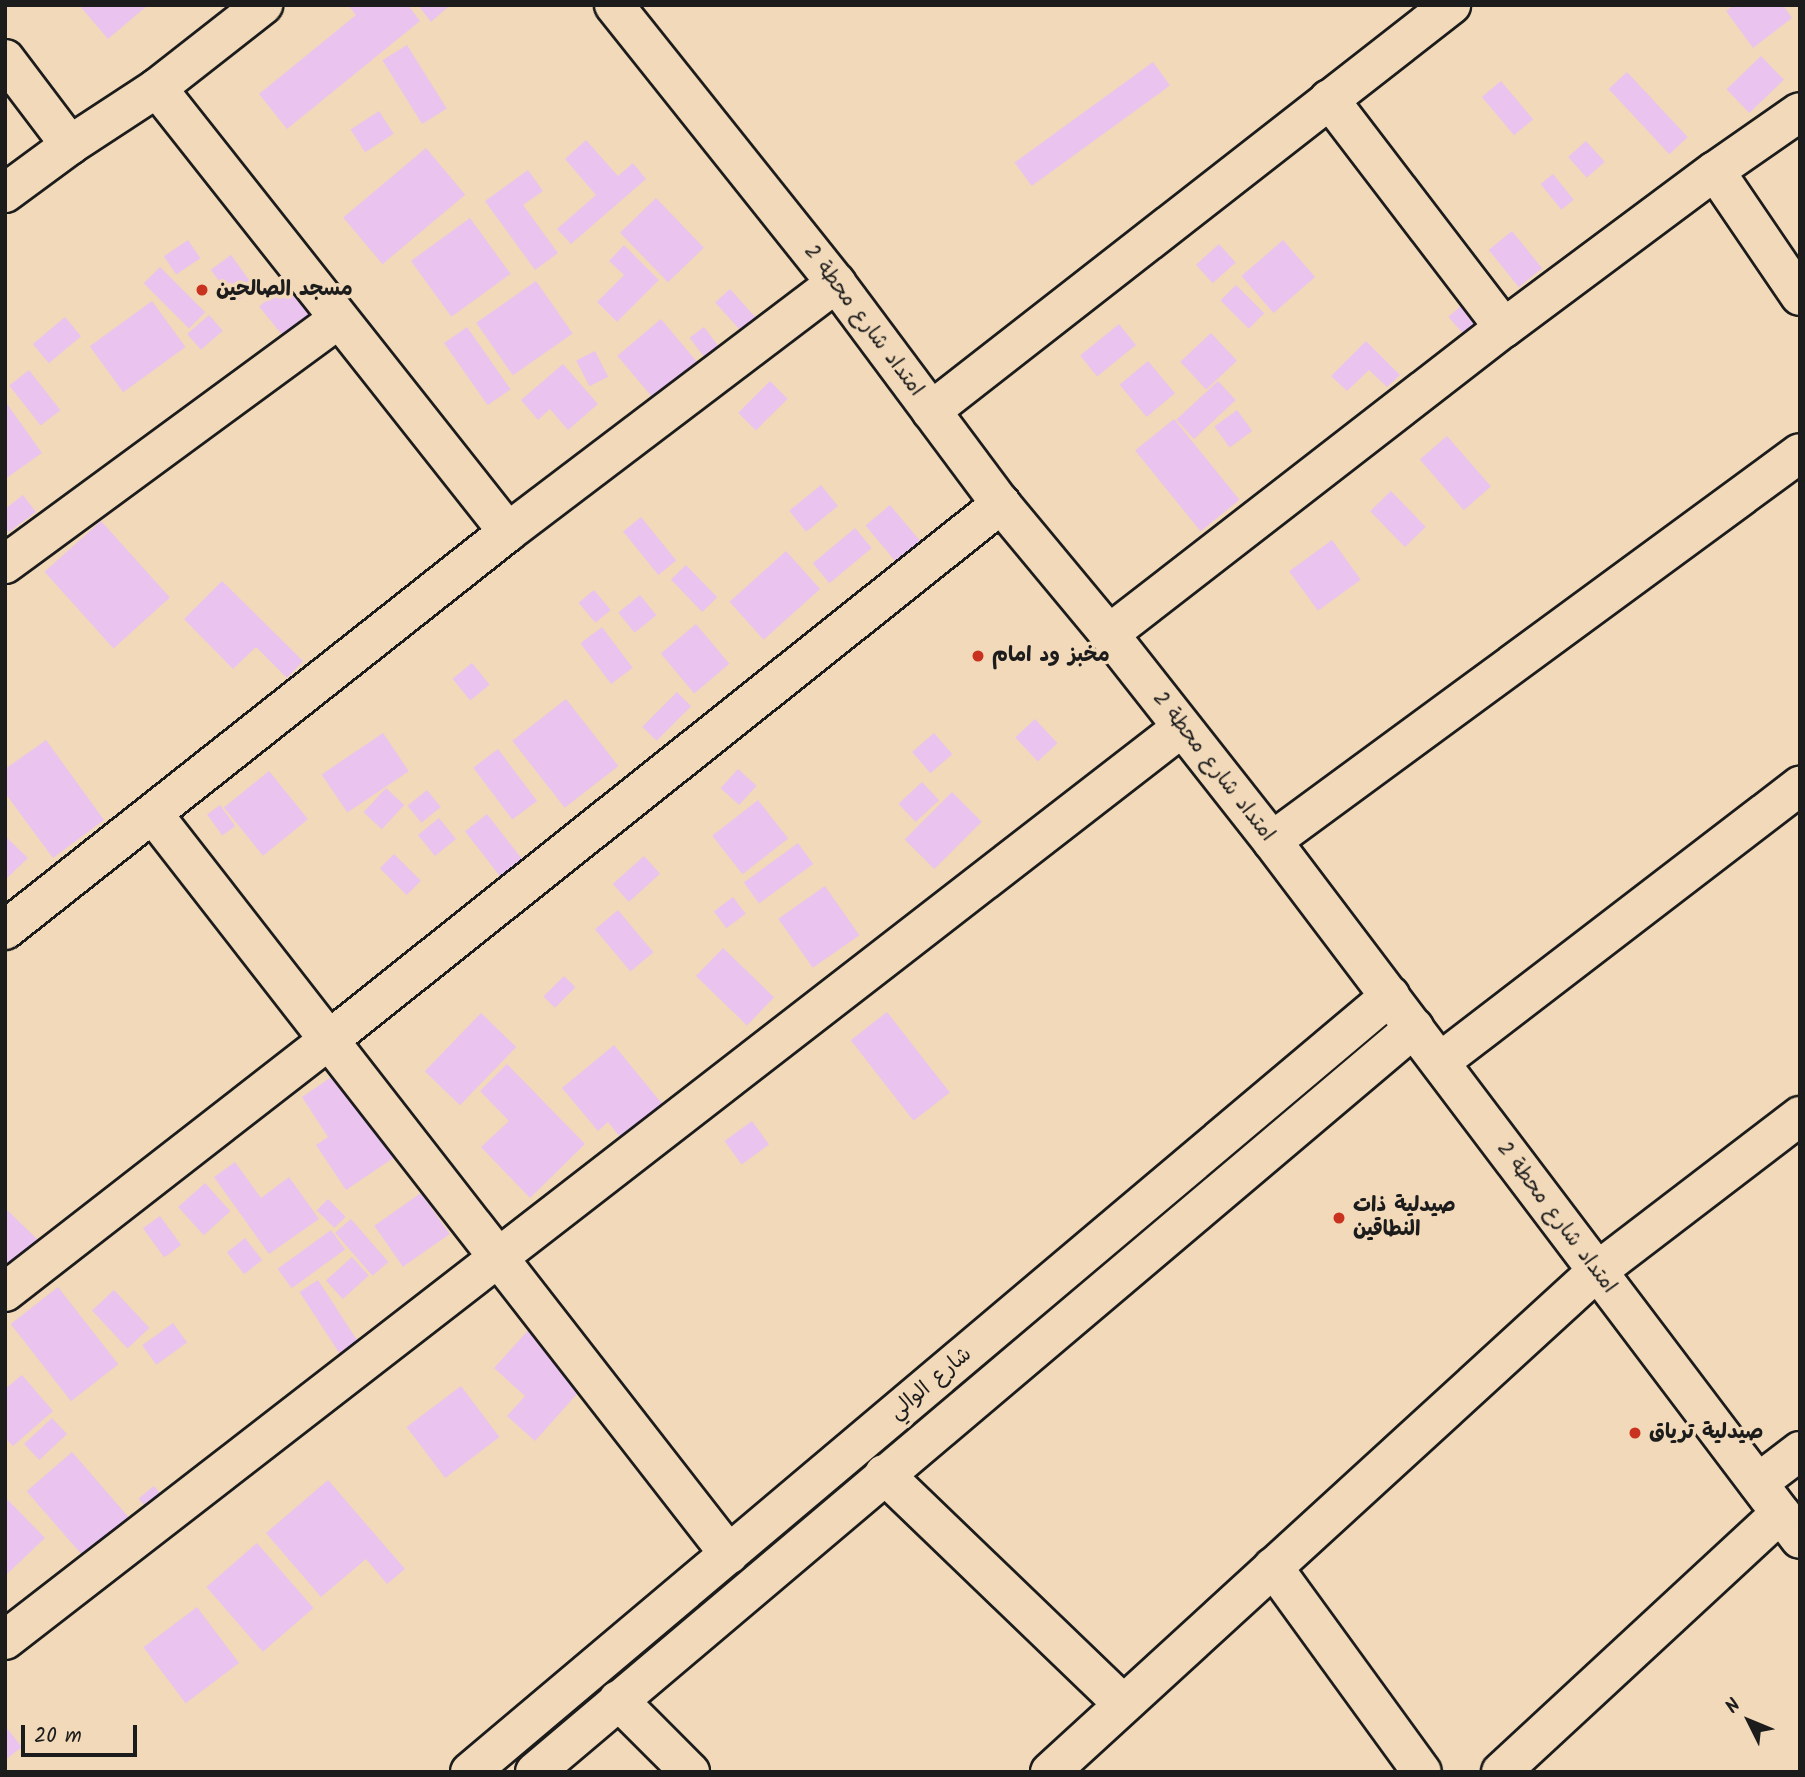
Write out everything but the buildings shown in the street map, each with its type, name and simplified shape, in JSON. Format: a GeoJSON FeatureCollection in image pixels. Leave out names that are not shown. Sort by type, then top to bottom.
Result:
{"type":"FeatureCollection","features":[{"type":"Feature","properties":{"kind":"street"},"geometry":{"type":"LineString","coordinates":[[5,193],[70,145],[157,88],[263,5]]}},
{"type":"Feature","properties":{"kind":"street","name":"امتداد شارع محطة 2"},"geometry":{"type":"LineString","coordinates":[[614,5],[836,283],[1001,504],[1109,634],[1272,841],[1595,1272],[1790,1526]]}},
{"type":"Feature","properties":{"kind":"street"},"geometry":{"type":"LineString","coordinates":[[931,411],[1451,5]]}},
{"type":"Feature","properties":{"kind":"street"},"geometry":{"type":"LineString","coordinates":[[5,59],[70,145]]}},
{"type":"Feature","properties":{"kind":"street"},"geometry":{"type":"LineString","coordinates":[[157,88],[508,532]]}},
{"type":"Feature","properties":{"kind":"street"},"geometry":{"type":"LineString","coordinates":[[1329,99],[1504,328]]}},
{"type":"Feature","properties":{"kind":"street"},"geometry":{"type":"LineString","coordinates":[[1109,634],[1504,328],[1715,171],[1800,112]]}},
{"type":"Feature","properties":{"kind":"street"},"geometry":{"type":"LineString","coordinates":[[1715,171],[1800,296]]}},
{"type":"Feature","properties":{"kind":"street"},"geometry":{"type":"LineString","coordinates":[[5,930],[508,532],[836,283]]}},
{"type":"Feature","properties":{"kind":"street"},"geometry":{"type":"LineString","coordinates":[[5,565],[339,319]]}},
{"type":"Feature","properties":{"kind":"street"},"geometry":{"type":"LineString","coordinates":[[1272,841],[1800,453]]}},
{"type":"Feature","properties":{"kind":"street"},"geometry":{"type":"LineString","coordinates":[[5,1292],[329,1040],[1001,504]]}},
{"type":"Feature","properties":{"kind":"street"},"geometry":{"type":"LineString","coordinates":[[5,1640],[1181,728]]}},
{"type":"Feature","properties":{"kind":"street"},"geometry":{"type":"LineString","coordinates":[[1440,1062],[1800,786]]}},
{"type":"Feature","properties":{"kind":"street"},"geometry":{"type":"LineString","coordinates":[[153,814],[729,1555]]}},
{"type":"Feature","properties":{"kind":"street","name":"شارع الوالي"},"geometry":{"type":"LineString","coordinates":[[470,1772],[1390,996]]}},
{"type":"Feature","properties":{"kind":"street","name":"شارع الوالي"},"geometry":{"type":"LineString","coordinates":[[535,1772],[1414,1028]]}},
{"type":"Feature","properties":{"kind":"street"},"geometry":{"type":"LineString","coordinates":[[1049,1772],[1595,1272],[1800,1115]]}},
{"type":"Feature","properties":{"kind":"street"},"geometry":{"type":"LineString","coordinates":[[1758,1483],[1800,1451]]}},
{"type":"Feature","properties":{"kind":"street"},"geometry":{"type":"LineString","coordinates":[[884,1474],[1123,1704]]}},
{"type":"Feature","properties":{"kind":"street"},"geometry":{"type":"LineString","coordinates":[[1501,1772],[1790,1526]]}},
{"type":"Feature","properties":{"kind":"street"},"geometry":{"type":"LineString","coordinates":[[1273,1567],[1422,1772]]}},
{"type":"Feature","properties":{"kind":"street"},"geometry":{"type":"LineString","coordinates":[[618,1700],[690,1772]]}},
{"type":"Feature","properties":{"kind":"place","name":"مسجد الصالحين"},"geometry":{"type":"Point","coordinates":[202,290]}},
{"type":"Feature","properties":{"kind":"place","name":"مخبز ود امام"},"geometry":{"type":"Point","coordinates":[978,656]}},
{"type":"Feature","properties":{"kind":"place","name":"صيدلية ذات النطاقين"},"geometry":{"type":"Point","coordinates":[1339,1218]}},
{"type":"Feature","properties":{"kind":"place","name":"صيدلية ترياق"},"geometry":{"type":"Point","coordinates":[1635,1433]}}]}
